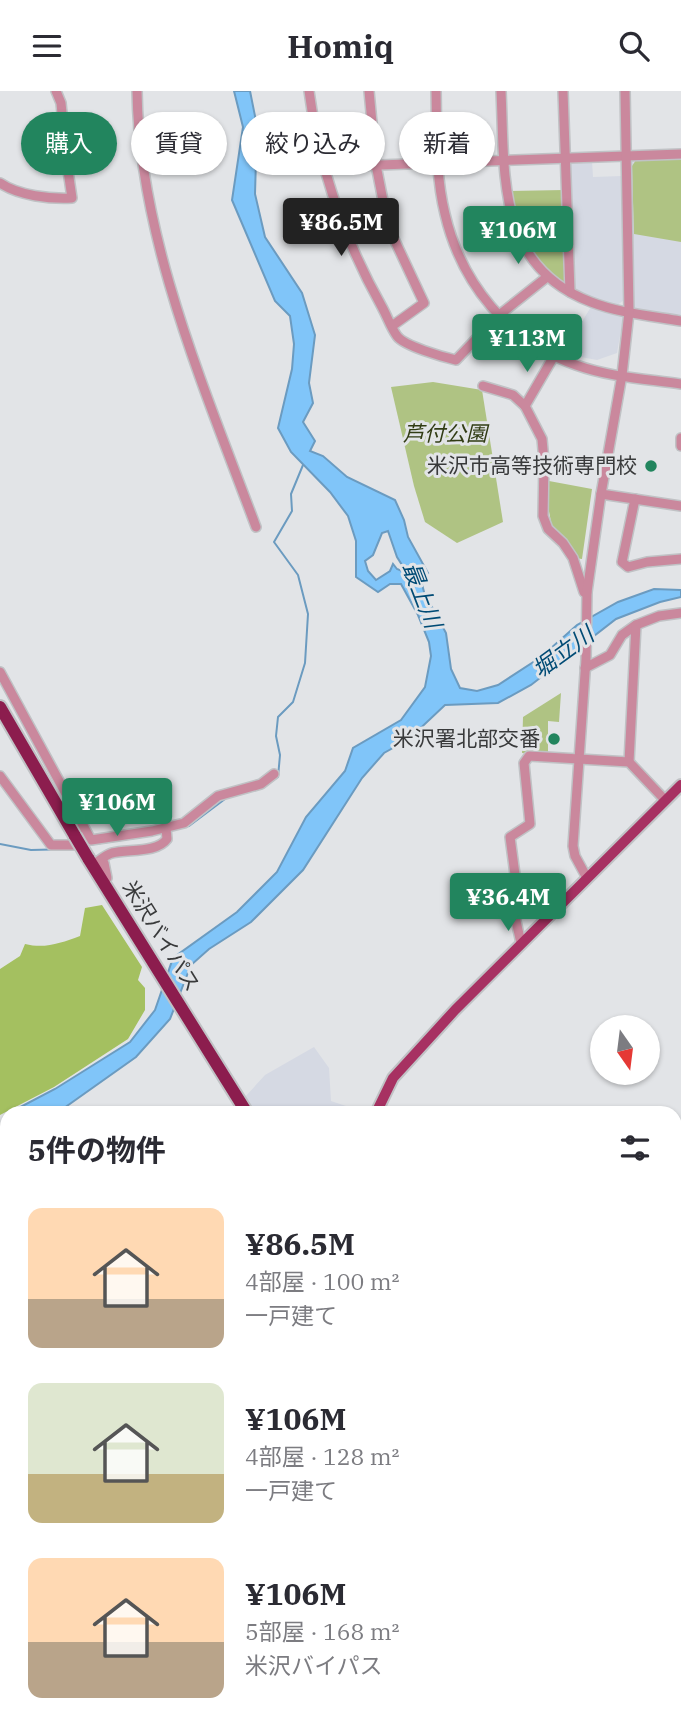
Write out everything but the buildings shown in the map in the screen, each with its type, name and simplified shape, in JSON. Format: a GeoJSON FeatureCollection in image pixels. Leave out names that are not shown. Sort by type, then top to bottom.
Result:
{"type":"FeatureCollection","features":[{"type":"Feature","properties":{"kind":"highway","name":"米沢バイパス"},"geometry":{"type":"LineString","coordinates":[[0,707],[90,850],[105,884],[243,1106]]}},
{"type":"Feature","properties":{"kind":"main road"},"geometry":{"type":"LineString","coordinates":[[379,1106],[393,1078],[455,1010],[681,785]]}},
{"type":"Feature","properties":{"kind":"street"},"geometry":{"type":"LineString","coordinates":[[0,183],[14,192],[38,194],[48,199],[72,198],[61,103],[56,91]]}},
{"type":"Feature","properties":{"kind":"street"},"geometry":{"type":"LineString","coordinates":[[137,91],[143,178],[172,291],[188,344],[256,527]]}},
{"type":"Feature","properties":{"kind":"street"},"geometry":{"type":"LineString","coordinates":[[309,91],[313,112]]}},
{"type":"Feature","properties":{"kind":"street"},"geometry":{"type":"LineString","coordinates":[[369,91],[371,112]]}},
{"type":"Feature","properties":{"kind":"street"},"geometry":{"type":"LineString","coordinates":[[436,91],[436,112]]}},
{"type":"Feature","properties":{"kind":"street"},"geometry":{"type":"LineString","coordinates":[[500,91],[505,190],[517,234],[533,262],[547,277],[590,302],[681,321]]}},
{"type":"Feature","properties":{"kind":"street"},"geometry":{"type":"LineString","coordinates":[[562,91],[570,292]]}},
{"type":"Feature","properties":{"kind":"street"},"geometry":{"type":"LineString","coordinates":[[587,878],[575,856],[573,846],[586,663],[587,592],[622,375],[629,312],[625,91]]}},
{"type":"Feature","properties":{"kind":"street"},"geometry":{"type":"LineString","coordinates":[[495,161],[681,154]]}},
{"type":"Feature","properties":{"kind":"street"},"geometry":{"type":"LineString","coordinates":[[328,175],[343,224],[366,279],[397,337],[402,340],[456,360],[498,316],[547,277]]}},
{"type":"Feature","properties":{"kind":"street"},"geometry":{"type":"LineString","coordinates":[[378,175],[388,226],[424,303],[392,325]]}},
{"type":"Feature","properties":{"kind":"street"},"geometry":{"type":"LineString","coordinates":[[439,175],[449,232],[474,286],[498,316],[530,342],[554,356],[586,368],[681,384]]}},
{"type":"Feature","properties":{"kind":"street"},"geometry":{"type":"LineString","coordinates":[[525,406],[554,356]]}},
{"type":"Feature","properties":{"kind":"street"},"geometry":{"type":"LineString","coordinates":[[483,386],[513,395],[525,406],[542,439],[544,516],[548,529],[573,558],[584,592],[587,592]]}},
{"type":"Feature","properties":{"kind":"street"},"geometry":{"type":"LineString","coordinates":[[681,438],[681,446]]}},
{"type":"Feature","properties":{"kind":"street"},"geometry":{"type":"LineString","coordinates":[[601,494],[681,506]]}},
{"type":"Feature","properties":{"kind":"street"},"geometry":{"type":"LineString","coordinates":[[635,499],[622,562],[628,567],[647,562],[681,559]]}},
{"type":"Feature","properties":{"kind":"street"},"geometry":{"type":"LineString","coordinates":[[586,663],[610,655],[622,635],[636,625],[659,616],[681,613]]}},
{"type":"Feature","properties":{"kind":"street"},"geometry":{"type":"LineString","coordinates":[[629,762],[636,625]]}},
{"type":"Feature","properties":{"kind":"street"},"geometry":{"type":"LineString","coordinates":[[0,672],[90,850]]}},
{"type":"Feature","properties":{"kind":"street"},"geometry":{"type":"LineString","coordinates":[[521,943],[516,921],[518,897],[510,837],[530,824],[524,763],[529,756],[629,762],[665,800]]}},
{"type":"Feature","properties":{"kind":"street"},"geometry":{"type":"LineString","coordinates":[[90,850],[167,831],[188,821],[218,796],[261,784],[274,774]]}},
{"type":"Feature","properties":{"kind":"street"},"geometry":{"type":"LineString","coordinates":[[0,776],[51,845],[109,854],[151,848],[164,843],[167,831]]}},
{"type":"Feature","properties":{"kind":"shaded area"},"geometry":{"type":"Polygon","coordinates":[[[681,157],[681,318],[636,310],[632,305],[630,164],[634,159],[681,157]]]}},
{"type":"Feature","properties":{"kind":"shaded area"},"geometry":{"type":"Polygon","coordinates":[[[592,161],[593,177],[622,176],[624,300],[616,306],[604,304],[571,290],[567,163],[592,161]]]}},
{"type":"Feature","properties":{"kind":"shaded area"},"geometry":{"type":"Polygon","coordinates":[[[591,307],[618,312],[623,319],[617,353],[597,360],[581,357],[565,349],[591,307]]]}},
{"type":"Feature","properties":{"kind":"shaded area"},"geometry":{"type":"Polygon","coordinates":[[[314,1047],[329,1068],[331,1101],[346,1106],[250,1106],[245,1097],[265,1075],[314,1047]]]}},
{"type":"Feature","properties":{"kind":"green space"},"geometry":{"type":"Polygon","coordinates":[[[636,160],[681,160],[681,242],[634,234],[632,166],[636,160]]]}},
{"type":"Feature","properties":{"kind":"green space"},"geometry":{"type":"Polygon","coordinates":[[[564,190],[568,279],[561,283],[536,260],[521,234],[510,191],[564,190]]]}},
{"type":"Feature","properties":{"kind":"green space","name":"芦付公園"},"geometry":{"type":"Polygon","coordinates":[[[433,382],[482,390],[503,522],[457,543],[425,522],[391,387],[433,382]]]}},
{"type":"Feature","properties":{"kind":"green space"},"geometry":{"type":"Polygon","coordinates":[[[549,481],[592,489],[582,559],[575,558],[568,541],[552,527],[548,506],[549,481]]]}},
{"type":"Feature","properties":{"kind":"green space"},"geometry":{"type":"Polygon","coordinates":[[[561,693],[559,722],[548,721],[548,755],[522,753],[523,717],[561,693]]]}},
{"type":"Feature","properties":{"kind":"green space"},"geometry":{"type":"Polygon","coordinates":[[[102,905],[142,967],[138,980],[145,988],[145,1010],[128,1039],[54,1087],[17,1106],[0,1106],[0,969],[20,956],[25,944],[46,946],[80,936],[85,908],[102,905]]]}},
{"type":"Feature","properties":{"kind":"water"},"geometry":{"type":"Polygon","coordinates":[[[234,91],[250,91],[254,112],[241,112],[241,119],[234,91]]]}},
{"type":"Feature","properties":{"kind":"water"},"geometry":{"type":"Polygon","coordinates":[[[241,140],[241,175],[256,175],[255,194],[265,237],[302,293],[315,335],[309,383],[313,403],[303,422],[315,441],[310,451],[323,456],[347,477],[395,500],[408,537],[428,573],[421,580],[424,592],[446,633],[451,669],[460,688],[477,691],[498,685],[541,657],[577,625],[618,602],[654,589],[681,590],[681,597],[616,619],[531,685],[498,703],[445,705],[409,739],[384,753],[362,778],[303,870],[251,922],[209,949],[191,965],[170,1019],[136,1057],[67,1106],[22,1106],[130,1042],[155,1010],[173,958],[237,912],[277,872],[306,817],[345,771],[353,748],[401,720],[425,687],[431,656],[429,642],[401,584],[390,584],[378,592],[356,577],[356,541],[348,516],[330,492],[291,452],[278,428],[292,369],[294,344],[290,316],[275,301],[232,200],[241,140]],[[388,531],[382,533],[373,555],[365,561],[368,571],[376,580],[390,571],[393,564],[407,573],[397,557],[388,531]]]}},
{"type":"Feature","properties":{"kind":"waterway"},"geometry":{"type":"LineString","coordinates":[[272,781],[278,777],[278,717],[293,702],[305,663],[308,614],[298,575],[274,542],[292,511],[291,494],[303,465]]}},
{"type":"Feature","properties":{"kind":"waterway"},"geometry":{"type":"LineString","coordinates":[[184,827],[225,799]]}},
{"type":"Feature","properties":{"kind":"waterway"},"geometry":{"type":"LineString","coordinates":[[88,845],[141,837]]}},
{"type":"Feature","properties":{"kind":"waterway"},"geometry":{"type":"LineString","coordinates":[[0,844],[31,850],[72,849]]}},
{"type":"Feature","properties":{"kind":"place","name":"米沢市高等技術専門校"},"geometry":{"type":"Point","coordinates":[651,466]}},
{"type":"Feature","properties":{"kind":"place","name":"米沢署北部交番"},"geometry":{"type":"Point","coordinates":[554,739]}},
{"type":"Feature","properties":{"kind":"water label","name":"最上川"},"geometry":{"type":"Point","coordinates":[422,595]}},
{"type":"Feature","properties":{"kind":"water label","name":"堀立川"},"geometry":{"type":"Point","coordinates":[563,652]}}]}
